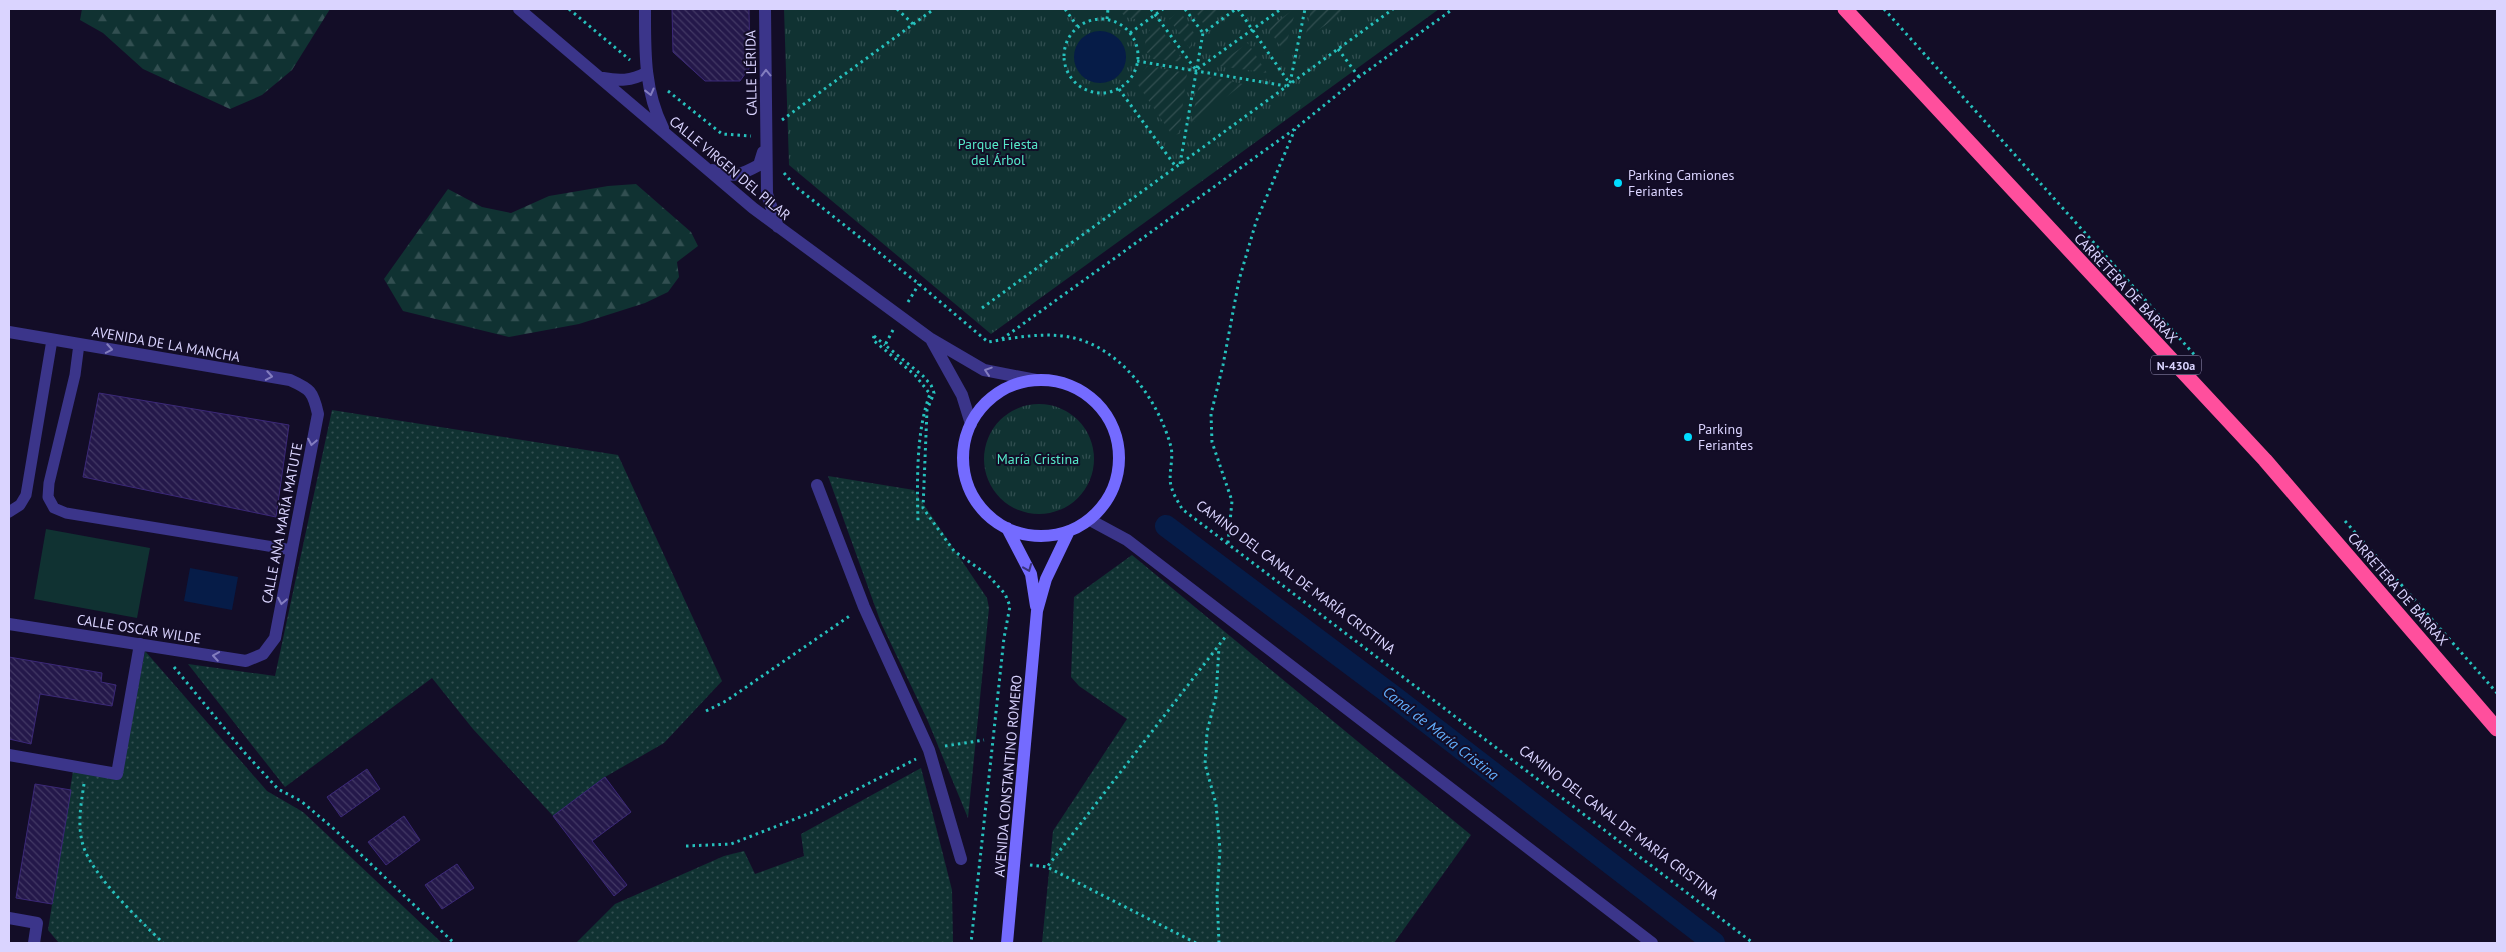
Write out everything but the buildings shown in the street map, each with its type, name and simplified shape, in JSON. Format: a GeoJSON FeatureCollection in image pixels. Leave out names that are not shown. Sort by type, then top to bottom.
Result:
{"type":"FeatureCollection","features":[{"type":"Feature","properties":{"kind":"highway","name":"CARRETERA DE BARRAX"},"geometry":{"type":"LineString","coordinates":[[1845,9],[2265,460],[2497,729]]}},
{"type":"Feature","properties":{"kind":"street","name":"CALLE VIRGEN DEL PILAR"},"geometry":{"type":"LineString","coordinates":[[519,9],[602,78],[704,168],[778,227],[931,339],[984,370],[1036,380]]}},
{"type":"Feature","properties":{"kind":"street"},"geometry":{"type":"LineString","coordinates":[[645,9],[646,73],[654,109],[665,133]]}},
{"type":"Feature","properties":{"kind":"street","name":"CALLE LÉRIDA"},"geometry":{"type":"LineString","coordinates":[[765,9],[766,194],[778,227]]}},
{"type":"Feature","properties":{"kind":"street"},"geometry":{"type":"LineString","coordinates":[[602,78],[617,81],[633,79],[646,73]]}},
{"type":"Feature","properties":{"kind":"street","name":"CALLE LÉRIDA"},"geometry":{"type":"LineString","coordinates":[[704,168],[735,176],[744,173],[759,165],[767,137]]}},
{"type":"Feature","properties":{"kind":"street","name":"AVENIDA DE LA MANCHA"},"geometry":{"type":"LineString","coordinates":[[9,332],[290,380],[304,386],[314,394]]}},
{"type":"Feature","properties":{"kind":"street","name":"CALLE VIRGEN DEL PILAR"},"geometry":{"type":"LineString","coordinates":[[931,339],[962,395],[971,424]]}},
{"type":"Feature","properties":{"kind":"street"},"geometry":{"type":"LineString","coordinates":[[1036,380],[1061,382],[1084,392],[1102,408],[1114,430],[1119,454],[1117,479],[1106,502],[1090,520],[1060,534],[1038,536],[1008,528],[995,521],[978,504],[967,482],[963,458],[967,433],[986,402],[1001,391],[1018,383],[1036,380]]}},
{"type":"Feature","properties":{"kind":"street","name":"CALLE ANA MARÍA MATUTE"},"geometry":{"type":"LineString","coordinates":[[263,654],[275,638],[318,414],[314,394]]}},
{"type":"Feature","properties":{"kind":"street"},"geometry":{"type":"LineString","coordinates":[[817,485],[864,607],[929,750],[961,859]]}},
{"type":"Feature","properties":{"kind":"street"},"geometry":{"type":"LineString","coordinates":[[1090,520],[1127,540],[1652,943]]}},
{"type":"Feature","properties":{"kind":"street","name":"AVENIDA CONSTANTINO ROMERO"},"geometry":{"type":"LineString","coordinates":[[1008,528],[1031,574],[1037,611]]}},
{"type":"Feature","properties":{"kind":"street","name":"AVENIDA CONSTANTINO ROMERO"},"geometry":{"type":"LineString","coordinates":[[1007,943],[1037,611],[1046,579],[1069,531]]}},
{"type":"Feature","properties":{"kind":"street","name":"CALLE OSCAR WILDE"},"geometry":{"type":"LineString","coordinates":[[9,624],[246,661],[263,654]]}},
{"type":"Feature","properties":{"kind":"street"},"geometry":{"type":"LineString","coordinates":[[9,755],[116,774],[140,644]]}},
{"type":"Feature","properties":{"kind":"street"},"geometry":{"type":"LineString","coordinates":[[9,918],[37,923],[34,943]]}},
{"type":"Feature","properties":{"kind":"lane"},"geometry":{"type":"LineString","coordinates":[[9,512],[20,505],[26,495],[52,340]]}},
{"type":"Feature","properties":{"kind":"lane"},"geometry":{"type":"LineString","coordinates":[[79,344],[75,375],[49,484],[48,497],[54,508],[66,513],[292,550]]}},
{"type":"Feature","properties":{"kind":"path"},"geometry":{"type":"LineString","coordinates":[[569,9],[722,134],[767,137]]}},
{"type":"Feature","properties":{"kind":"path"},"geometry":{"type":"LineString","coordinates":[[897,9],[913,24]]}},
{"type":"Feature","properties":{"kind":"path"},"geometry":{"type":"LineString","coordinates":[[780,122],[934,9]]}},
{"type":"Feature","properties":{"kind":"path"},"geometry":{"type":"LineString","coordinates":[[1065,9],[1077,26]]}},
{"type":"Feature","properties":{"kind":"path"},"geometry":{"type":"LineString","coordinates":[[1107,19],[1108,9]]}},
{"type":"Feature","properties":{"kind":"path"},"geometry":{"type":"LineString","coordinates":[[1151,9],[1196,70]]}},
{"type":"Feature","properties":{"kind":"path"},"geometry":{"type":"LineString","coordinates":[[1130,32],[1163,9]]}},
{"type":"Feature","properties":{"kind":"path"},"geometry":{"type":"LineString","coordinates":[[1185,9],[1203,33]]}},
{"type":"Feature","properties":{"kind":"path"},"geometry":{"type":"LineString","coordinates":[[1180,164],[1203,33],[1237,9],[1288,85]]}},
{"type":"Feature","properties":{"kind":"path"},"geometry":{"type":"LineString","coordinates":[[1196,70],[1281,9]]}},
{"type":"Feature","properties":{"kind":"path"},"geometry":{"type":"LineString","coordinates":[[1288,85],[1304,9]]}},
{"type":"Feature","properties":{"kind":"path"},"geometry":{"type":"LineString","coordinates":[[982,308],[1393,9]]}},
{"type":"Feature","properties":{"kind":"path"},"geometry":{"type":"LineString","coordinates":[[1001,340],[1296,128],[1359,77],[1453,9]]}},
{"type":"Feature","properties":{"kind":"path"},"geometry":{"type":"LineString","coordinates":[[1884,9],[2202,363]]}},
{"type":"Feature","properties":{"kind":"path"},"geometry":{"type":"LineString","coordinates":[[1107,19],[1122,24],[1130,32],[1136,44],[1138,61],[1136,70],[1129,81],[1118,89],[1106,93],[1093,93],[1081,88],[1072,79],[1066,69],[1064,52],[1069,35],[1077,26],[1087,20],[1107,19]]}},
{"type":"Feature","properties":{"kind":"path"},"geometry":{"type":"LineString","coordinates":[[1338,49],[1359,77]]}},
{"type":"Feature","properties":{"kind":"path"},"geometry":{"type":"LineString","coordinates":[[1138,61],[1288,85]]}},
{"type":"Feature","properties":{"kind":"path"},"geometry":{"type":"LineString","coordinates":[[1118,89],[1176,167]]}},
{"type":"Feature","properties":{"kind":"path"},"geometry":{"type":"LineString","coordinates":[[1228,544],[1232,501],[1212,442],[1211,414],[1223,365],[1239,280],[1256,222],[1296,128]]}},
{"type":"Feature","properties":{"kind":"path","name":"CAMINO DEL CANAL DE MARÍA CRISTINA"},"geometry":{"type":"LineString","coordinates":[[781,171],[796,188],[919,284],[988,342],[1034,334],[1065,336],[1094,345],[1140,382],[1156,408],[1171,449],[1171,488],[1182,510],[1753,943]]}},
{"type":"Feature","properties":{"kind":"path"},"geometry":{"type":"LineString","coordinates":[[885,345],[919,284]]}},
{"type":"Feature","properties":{"kind":"path"},"geometry":{"type":"LineString","coordinates":[[918,521],[917,492],[924,410],[930,394],[916,374],[873,340],[874,336],[923,376],[934,393],[927,410],[922,508],[954,551],[998,583],[1010,606],[1004,638],[971,943]]}},
{"type":"Feature","properties":{"kind":"path"},"geometry":{"type":"LineString","coordinates":[[2342,518],[2497,693]]}},
{"type":"Feature","properties":{"kind":"path"},"geometry":{"type":"LineString","coordinates":[[706,711],[726,701],[864,607]]}},
{"type":"Feature","properties":{"kind":"path"},"geometry":{"type":"LineString","coordinates":[[1196,943],[1047,867],[1236,623]]}},
{"type":"Feature","properties":{"kind":"path"},"geometry":{"type":"LineString","coordinates":[[1219,646],[1216,696],[1207,732],[1205,764],[1216,804],[1220,850],[1217,896],[1219,943]]}},
{"type":"Feature","properties":{"kind":"path"},"geometry":{"type":"LineString","coordinates":[[158,647],[244,752],[278,789],[302,802],[454,943]]}},
{"type":"Feature","properties":{"kind":"path"},"geometry":{"type":"LineString","coordinates":[[686,846],[731,844],[813,812],[894,771],[935,746],[952,747],[984,740]]}},
{"type":"Feature","properties":{"kind":"path"},"geometry":{"type":"LineString","coordinates":[[87,769],[79,811],[83,846],[100,875],[163,943]]}},
{"type":"Feature","properties":{"kind":"green space"},"geometry":{"type":"Polygon","coordinates":[[[82,9],[330,9],[292,70],[262,95],[230,109],[143,69],[103,33],[80,20],[82,9]]]}},
{"type":"Feature","properties":{"kind":"green space","name":"Parque Fiesta del Árbol"},"geometry":{"type":"Polygon","coordinates":[[[784,9],[1439,9],[991,334],[789,165],[784,9]]]}},
{"type":"Feature","properties":{"kind":"green space"},"geometry":{"type":"Polygon","coordinates":[[[1117,9],[1145,9],[1148,13],[1135,19],[1126,17],[1117,9]]]}},
{"type":"Feature","properties":{"kind":"green space"},"geometry":{"type":"Polygon","coordinates":[[[1194,9],[1219,9],[1221,11],[1203,23],[1194,9]]]}},
{"type":"Feature","properties":{"kind":"green space"},"geometry":{"type":"Polygon","coordinates":[[[1296,9],[1284,52],[1268,28],[1296,9]]]}},
{"type":"Feature","properties":{"kind":"green space"},"geometry":{"type":"Polygon","coordinates":[[[1311,9],[1349,9],[1305,39],[1311,9]]]}},
{"type":"Feature","properties":{"kind":"green space"},"geometry":{"type":"Polygon","coordinates":[[[1180,11],[1194,33],[1190,49],[1169,19],[1180,11]]]}},
{"type":"Feature","properties":{"kind":"green space"},"geometry":{"type":"Polygon","coordinates":[[[1158,25],[1184,62],[1153,59],[1144,49],[1147,32],[1158,25]]]}},
{"type":"Feature","properties":{"kind":"green space"},"geometry":{"type":"Polygon","coordinates":[[[1248,43],[1267,73],[1220,66],[1218,64],[1248,43]]]}},
{"type":"Feature","properties":{"kind":"green space"},"geometry":{"type":"Polygon","coordinates":[[[1147,66],[1187,73],[1179,134],[1172,135],[1136,82],[1147,66]]]}},
{"type":"Feature","properties":{"kind":"green space"},"geometry":{"type":"Polygon","coordinates":[[[1201,75],[1243,84],[1191,124],[1201,75]]]}},
{"type":"Feature","properties":{"kind":"green space"},"geometry":{"type":"Polygon","coordinates":[[[636,184],[691,232],[698,246],[677,262],[679,277],[668,292],[645,303],[579,324],[509,337],[403,311],[384,279],[448,189],[482,207],[511,213],[549,196],[608,186],[636,184]]]}},
{"type":"Feature","properties":{"kind":"green space","name":"María Cristina"},"geometry":{"type":"Polygon","coordinates":[[[1039,404],[1060,408],[1078,420],[1090,438],[1094,459],[1090,480],[1078,498],[1060,510],[1039,514],[1018,510],[1000,498],[988,480],[984,459],[988,438],[1000,420],[1018,408],[1039,404]]]}},
{"type":"Feature","properties":{"kind":"green space"},"geometry":{"type":"Polygon","coordinates":[[[332,410],[618,455],[722,681],[664,743],[605,777],[553,816],[473,729],[432,678],[285,787],[188,664],[275,676],[332,410]]]}},
{"type":"Feature","properties":{"kind":"green space"},"geometry":{"type":"Polygon","coordinates":[[[828,476],[914,490],[987,598],[989,608],[968,818],[927,719],[881,623],[828,476]]]}},
{"type":"Feature","properties":{"kind":"green space"},"geometry":{"type":"Polygon","coordinates":[[[46,529],[150,548],[137,618],[34,599],[46,529]]]}},
{"type":"Feature","properties":{"kind":"green space"},"geometry":{"type":"Polygon","coordinates":[[[1132,555],[1471,835],[1394,943],[1042,943],[1053,831],[1127,719],[1079,686],[1071,677],[1074,597],[1132,555]]]}},
{"type":"Feature","properties":{"kind":"green space"},"geometry":{"type":"Polygon","coordinates":[[[145,651],[267,791],[303,812],[442,943],[59,943],[48,930],[73,771],[120,779],[145,651]]]}},
{"type":"Feature","properties":{"kind":"green space"},"geometry":{"type":"Polygon","coordinates":[[[921,768],[952,890],[953,943],[576,943],[615,904],[724,856],[744,851],[755,874],[804,856],[801,834],[921,768]]]}},
{"type":"Feature","properties":{"kind":"water"},"geometry":{"type":"Polygon","coordinates":[[[1100,31],[1110,33],[1118,39],[1124,47],[1126,57],[1124,67],[1118,75],[1110,81],[1100,83],[1090,81],[1082,75],[1076,67],[1074,57],[1076,47],[1082,39],[1090,33],[1100,31]]]}},
{"type":"Feature","properties":{"kind":"water"},"geometry":{"type":"Polygon","coordinates":[[[190,568],[238,577],[232,610],[184,601],[190,568]]]}},
{"type":"Feature","properties":{"kind":"waterway","name":"Canal de María Cristina"},"geometry":{"type":"LineString","coordinates":[[1166,526],[1393,696],[1714,943]]}},
{"type":"Feature","properties":{"kind":"place","name":"Parking Camiones Feriantes"},"geometry":{"type":"Point","coordinates":[1618,183]}},
{"type":"Feature","properties":{"kind":"place","name":"Parking Feriantes"},"geometry":{"type":"Point","coordinates":[1688,437]}}]}
